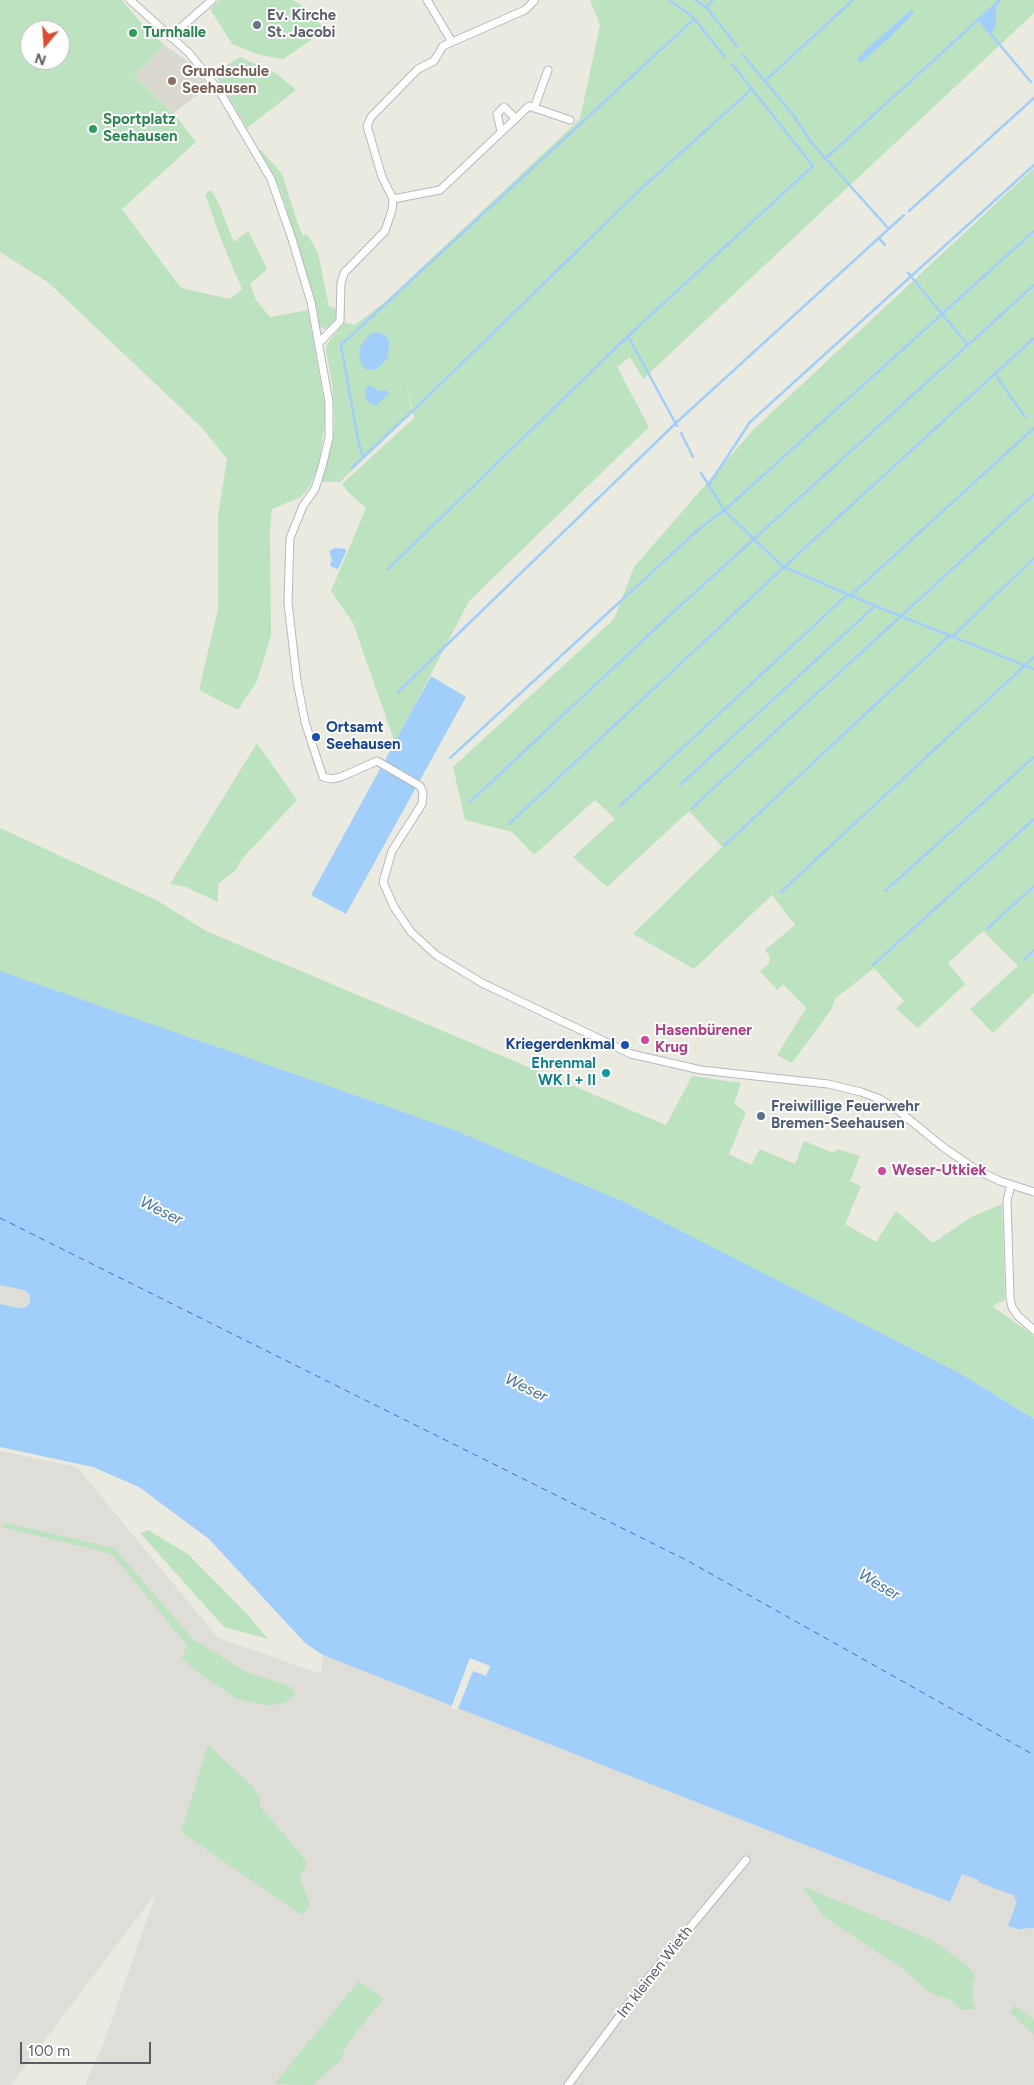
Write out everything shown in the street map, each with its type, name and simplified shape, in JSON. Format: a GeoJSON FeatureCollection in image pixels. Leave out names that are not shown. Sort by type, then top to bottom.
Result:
{"type":"FeatureCollection","features":[{"type":"Feature","properties":{"kind":"street"},"geometry":{"type":"LineString","coordinates":[[130,0],[196,61],[220,92],[271,178],[311,302],[329,402],[329,438],[315,489],[303,506],[290,538],[288,604],[292,649],[306,722],[323,776],[331,779],[341,777],[377,761],[420,786],[423,792],[422,804],[392,851],[383,882],[394,907],[411,932],[436,955],[482,983],[631,1054],[701,1070],[828,1084],[860,1092],[880,1099],[899,1111],[960,1160],[1011,1185],[1034,1192]]}},
{"type":"Feature","properties":{"kind":"street"},"geometry":{"type":"LineString","coordinates":[[170,37],[212,0]]}},
{"type":"Feature","properties":{"kind":"street"},"geometry":{"type":"LineString","coordinates":[[427,0],[452,42]]}},
{"type":"Feature","properties":{"kind":"street"},"geometry":{"type":"LineString","coordinates":[[319,343],[340,321],[341,283],[344,274],[385,231],[390,221],[393,199],[382,177],[367,126],[370,117],[418,69],[434,61],[443,46],[525,10],[534,1]]}},
{"type":"Feature","properties":{"kind":"street"},"geometry":{"type":"LineString","coordinates":[[534,108],[548,70]]}},
{"type":"Feature","properties":{"kind":"street"},"geometry":{"type":"LineString","coordinates":[[393,199],[440,190],[528,106],[570,120]]}},
{"type":"Feature","properties":{"kind":"street"},"geometry":{"type":"LineString","coordinates":[[501,131],[497,114],[504,107],[515,118]]}},
{"type":"Feature","properties":{"kind":"street"},"geometry":{"type":"LineString","coordinates":[[1011,1185],[1007,1200],[1010,1298],[1012,1307],[1018,1316],[1034,1330]]}},
{"type":"Feature","properties":{"kind":"street","name":"Im kleinen Wieth"},"geometry":{"type":"LineString","coordinates":[[568,2085],[648,1978],[746,1860]]}},
{"type":"Feature","properties":{"kind":"shaded area","name":"Grundschule Seehausen"},"geometry":{"type":"Polygon","coordinates":[[[164,45],[192,64],[209,87],[173,113],[134,76],[164,45]]]}},
{"type":"Feature","properties":{"kind":"shaded area"},"geometry":{"type":"Polygon","coordinates":[[[0,1285],[24,1290],[30,1295],[30,1302],[26,1307],[20,1308],[0,1304],[0,1285]]]}},
{"type":"Feature","properties":{"kind":"shaded area"},"geometry":{"type":"Polygon","coordinates":[[[0,1451],[77,1467],[218,1638],[321,1674],[323,1655],[950,1902],[962,1873],[1015,1896],[1018,1929],[1034,1928],[1034,2085],[85,2085],[104,2042],[156,1893],[11,2085],[0,2085],[0,1451]]]}},
{"type":"Feature","properties":{"kind":"green space"},"geometry":{"type":"Polygon","coordinates":[[[0,0],[122,0],[142,24],[164,45],[134,76],[177,117],[196,142],[122,209],[181,288],[230,299],[242,289],[222,242],[205,194],[211,190],[219,204],[234,242],[248,231],[267,269],[250,284],[256,300],[270,317],[308,310],[326,414],[319,465],[310,486],[301,497],[272,509],[270,530],[271,636],[257,681],[238,710],[199,690],[218,609],[218,515],[227,459],[202,428],[49,283],[0,252],[0,0]]]}},
{"type":"Feature","properties":{"kind":"green space"},"geometry":{"type":"Polygon","coordinates":[[[219,0],[293,0],[304,7],[322,26],[316,37],[283,59],[260,55],[232,44],[210,9],[219,0]]]}},
{"type":"Feature","properties":{"kind":"green space"},"geometry":{"type":"Polygon","coordinates":[[[590,0],[1034,0],[1034,13],[643,379],[630,357],[617,367],[649,427],[469,601],[395,743],[353,623],[331,591],[366,508],[342,484],[414,418],[406,380],[412,412],[340,482],[322,482],[335,423],[332,383],[326,351],[327,344],[344,322],[355,325],[385,302],[580,119],[600,25],[590,0]]]}},
{"type":"Feature","properties":{"kind":"green space"},"geometry":{"type":"Polygon","coordinates":[[[240,57],[277,74],[296,90],[247,128],[214,73],[240,57]]]}},
{"type":"Feature","properties":{"kind":"green space"},"geometry":{"type":"Polygon","coordinates":[[[256,150],[261,150],[282,174],[303,236],[307,234],[318,253],[329,306],[339,310],[337,320],[332,327],[324,329],[319,326],[301,255],[280,189],[267,164],[256,150]]]}},
{"type":"Feature","properties":{"kind":"green space"},"geometry":{"type":"Polygon","coordinates":[[[1034,168],[1034,993],[993,1033],[970,1009],[1018,966],[983,931],[948,963],[965,984],[918,1028],[896,1009],[904,1001],[874,968],[836,998],[831,1010],[792,1063],[777,1055],[806,1008],[783,984],[777,990],[760,971],[769,963],[770,957],[765,950],[795,925],[772,895],[694,969],[633,934],[722,847],[689,811],[607,887],[573,857],[615,819],[595,800],[534,855],[512,832],[465,820],[453,767],[614,619],[634,567],[753,430],[1034,168]]]}},
{"type":"Feature","properties":{"kind":"green space"},"geometry":{"type":"Polygon","coordinates":[[[257,743],[297,800],[241,860],[236,870],[218,884],[218,902],[186,887],[170,884],[257,743]]]}},
{"type":"Feature","properties":{"kind":"green space"},"geometry":{"type":"Polygon","coordinates":[[[0,828],[158,901],[206,931],[666,1125],[692,1076],[741,1083],[734,1104],[746,1112],[729,1154],[751,1165],[760,1149],[795,1164],[804,1141],[834,1153],[837,1149],[860,1156],[850,1181],[861,1186],[845,1224],[876,1242],[896,1211],[933,1243],[971,1217],[1002,1204],[1005,1300],[992,1306],[1034,1336],[1034,1419],[963,1375],[0,973],[0,828]]]}},
{"type":"Feature","properties":{"kind":"green space"},"geometry":{"type":"Polygon","coordinates":[[[6,1523],[114,1548],[193,1639],[244,1671],[289,1686],[296,1694],[286,1702],[270,1706],[237,1699],[196,1671],[182,1658],[187,1645],[112,1554],[1,1527],[6,1523]]]}},
{"type":"Feature","properties":{"kind":"green space"},"geometry":{"type":"Polygon","coordinates":[[[148,1530],[188,1554],[246,1613],[268,1639],[224,1627],[140,1533],[148,1530]]]}},
{"type":"Feature","properties":{"kind":"green space"},"geometry":{"type":"Polygon","coordinates":[[[208,1745],[250,1784],[260,1796],[260,1806],[307,1862],[300,1879],[310,1904],[302,1915],[181,1832],[208,1745]]]}},
{"type":"Feature","properties":{"kind":"green space"},"geometry":{"type":"Polygon","coordinates":[[[802,1886],[932,1940],[970,1968],[975,1975],[972,1992],[975,2009],[961,2010],[951,2000],[932,1994],[903,1969],[824,1917],[802,1886]]]}},
{"type":"Feature","properties":{"kind":"green space"},"geometry":{"type":"Polygon","coordinates":[[[359,1981],[383,1999],[347,2044],[340,2061],[312,2085],[274,2084],[359,1981]]]}},
{"type":"Feature","properties":{"kind":"green space"},"geometry":{"type":"Polygon","coordinates":[[[1015,2005],[1034,2020],[1034,2035],[1010,2012],[1015,2005]]]}},
{"type":"Feature","properties":{"kind":"water"},"geometry":{"type":"Polygon","coordinates":[[[997,3],[995,27],[991,34],[979,20],[997,3]]]}},
{"type":"Feature","properties":{"kind":"water"},"geometry":{"type":"Polygon","coordinates":[[[911,10],[914,12],[911,16],[889,38],[863,61],[858,62],[858,58],[871,45],[911,10]]]}},
{"type":"Feature","properties":{"kind":"water"},"geometry":{"type":"Polygon","coordinates":[[[371,333],[384,334],[389,340],[388,357],[377,369],[367,370],[362,366],[359,355],[361,345],[371,333]]]}},
{"type":"Feature","properties":{"kind":"water"},"geometry":{"type":"Polygon","coordinates":[[[370,385],[378,391],[385,390],[389,393],[376,406],[367,401],[365,394],[366,388],[370,385]]]}},
{"type":"Feature","properties":{"kind":"water"},"geometry":{"type":"Polygon","coordinates":[[[335,548],[346,549],[338,569],[330,565],[332,560],[329,551],[335,548]]]}},
{"type":"Feature","properties":{"kind":"water"},"geometry":{"type":"Polygon","coordinates":[[[431,676],[466,697],[346,914],[311,895],[431,676]]]}},
{"type":"Feature","properties":{"kind":"water","name":"Weser"},"geometry":{"type":"Polygon","coordinates":[[[0,971],[454,1130],[622,1201],[963,1375],[1034,1419],[1034,1928],[1018,1929],[1008,1926],[1017,1901],[1014,1900],[1015,1896],[978,1882],[979,1880],[962,1874],[950,1902],[323,1655],[305,1643],[209,1539],[139,1487],[93,1467],[0,1447],[0,1304],[19,1308],[26,1307],[30,1302],[30,1295],[24,1290],[0,1285],[0,971]]]}},
{"type":"Feature","properties":{"kind":"pier"},"geometry":{"type":"Polygon","coordinates":[[[470,1658],[490,1666],[486,1676],[473,1671],[457,1711],[451,1708],[470,1658]]]}},
{"type":"Feature","properties":{"kind":"waterway"},"geometry":{"type":"LineString","coordinates":[[669,0],[692,16],[725,57]]}},
{"type":"Feature","properties":{"kind":"waterway"},"geometry":{"type":"LineString","coordinates":[[695,0],[706,7],[737,46]]}},
{"type":"Feature","properties":{"kind":"waterway"},"geometry":{"type":"LineString","coordinates":[[706,7],[713,0]]}},
{"type":"Feature","properties":{"kind":"waterway"},"geometry":{"type":"LineString","coordinates":[[765,81],[853,0]]}},
{"type":"Feature","properties":{"kind":"waterway"},"geometry":{"type":"LineString","coordinates":[[825,159],[1000,0]]}},
{"type":"Feature","properties":{"kind":"waterway"},"geometry":{"type":"LineString","coordinates":[[363,457],[358,440],[341,345],[694,19]]}},
{"type":"Feature","properties":{"kind":"waterway"},"geometry":{"type":"LineString","coordinates":[[979,20],[1031,82]]}},
{"type":"Feature","properties":{"kind":"waterway"},"geometry":{"type":"LineString","coordinates":[[743,55],[794,116],[811,142],[888,228]]}},
{"type":"Feature","properties":{"kind":"waterway"},"geometry":{"type":"LineString","coordinates":[[677,426],[628,336],[813,166],[732,64]]}},
{"type":"Feature","properties":{"kind":"waterway"},"geometry":{"type":"LineString","coordinates":[[352,468],[644,186],[752,89]]}},
{"type":"Feature","properties":{"kind":"waterway"},"geometry":{"type":"LineString","coordinates":[[909,211],[1034,98]]}},
{"type":"Feature","properties":{"kind":"waterway"},"geometry":{"type":"LineString","coordinates":[[708,486],[750,422],[1034,165]]}},
{"type":"Feature","properties":{"kind":"waterway"},"geometry":{"type":"LineString","coordinates":[[398,692],[677,422],[904,215]]}},
{"type":"Feature","properties":{"kind":"waterway"},"geometry":{"type":"LineString","coordinates":[[450,758],[699,529],[727,508],[1034,231]]}},
{"type":"Feature","properties":{"kind":"waterway"},"geometry":{"type":"LineString","coordinates":[[879,238],[885,245]]}},
{"type":"Feature","properties":{"kind":"waterway"},"geometry":{"type":"LineString","coordinates":[[470,802],[669,616],[968,345],[908,273]]}},
{"type":"Feature","properties":{"kind":"waterway"},"geometry":{"type":"LineString","coordinates":[[968,345],[1034,285]]}},
{"type":"Feature","properties":{"kind":"waterway"},"geometry":{"type":"LineString","coordinates":[[388,569],[628,336]]}},
{"type":"Feature","properties":{"kind":"waterway"},"geometry":{"type":"LineString","coordinates":[[509,824],[784,567],[1034,338]]}},
{"type":"Feature","properties":{"kind":"waterway"},"geometry":{"type":"LineString","coordinates":[[995,374],[1025,417]]}},
{"type":"Feature","properties":{"kind":"waterway"},"geometry":{"type":"LineString","coordinates":[[850,596],[1034,428]]}},
{"type":"Feature","properties":{"kind":"waterway"},"geometry":{"type":"LineString","coordinates":[[681,433],[693,457]]}},
{"type":"Feature","properties":{"kind":"waterway"},"geometry":{"type":"LineString","coordinates":[[701,473],[725,511],[782,566],[873,605],[1034,669]]}},
{"type":"Feature","properties":{"kind":"waterway"},"geometry":{"type":"LineString","coordinates":[[692,808],[1034,494]]}},
{"type":"Feature","properties":{"kind":"waterway"},"geometry":{"type":"LineString","coordinates":[[952,637],[1034,558]]}},
{"type":"Feature","properties":{"kind":"waterway"},"geometry":{"type":"LineString","coordinates":[[620,806],[848,594]]}},
{"type":"Feature","properties":{"kind":"waterway"},"geometry":{"type":"LineString","coordinates":[[680,785],[875,606]]}},
{"type":"Feature","properties":{"kind":"waterway"},"geometry":{"type":"LineString","coordinates":[[725,845],[949,636]]}},
{"type":"Feature","properties":{"kind":"waterway"},"geometry":{"type":"LineString","coordinates":[[781,892],[1034,657]]}},
{"type":"Feature","properties":{"kind":"waterway"},"geometry":{"type":"LineString","coordinates":[[885,891],[1034,757]]}},
{"type":"Feature","properties":{"kind":"waterway"},"geometry":{"type":"LineString","coordinates":[[873,965],[1034,819]]}},
{"type":"Feature","properties":{"kind":"waterway"},"geometry":{"type":"LineString","coordinates":[[987,929],[1034,886]]}},
{"type":"Feature","properties":{"kind":"waterway"},"geometry":{"type":"LineString","coordinates":[[1024,960],[1034,950]]}},
{"type":"Feature","properties":{"kind":"ferry route"},"geometry":{"type":"LineString","coordinates":[[0,1218],[688,1561],[1034,1755]]}},
{"type":"Feature","properties":{"kind":"place","name":"Ev. Kirche St. Jacobi"},"geometry":{"type":"Point","coordinates":[257,25]}},
{"type":"Feature","properties":{"kind":"place","name":"Turnhalle"},"geometry":{"type":"Point","coordinates":[133,33]}},
{"type":"Feature","properties":{"kind":"place","name":"Grundschule Seehausen"},"geometry":{"type":"Point","coordinates":[172,81]}},
{"type":"Feature","properties":{"kind":"place","name":"Sportplatz Seehausen"},"geometry":{"type":"Point","coordinates":[93,129]}},
{"type":"Feature","properties":{"kind":"place","name":"Ortsamt Seehausen"},"geometry":{"type":"Point","coordinates":[316,737]}},
{"type":"Feature","properties":{"kind":"place","name":"Hasenbürener Krug"},"geometry":{"type":"Point","coordinates":[645,1040]}},
{"type":"Feature","properties":{"kind":"place","name":"Kriegerdenkmal"},"geometry":{"type":"Point","coordinates":[625,1045]}},
{"type":"Feature","properties":{"kind":"place","name":"Ehrenmal WK I + II"},"geometry":{"type":"Point","coordinates":[606,1073]}},
{"type":"Feature","properties":{"kind":"place","name":"Freiwillige Feuerwehr Bremen-Seehausen"},"geometry":{"type":"Point","coordinates":[761,1116]}},
{"type":"Feature","properties":{"kind":"place","name":"Weser-Utkiek"},"geometry":{"type":"Point","coordinates":[882,1171]}}]}
